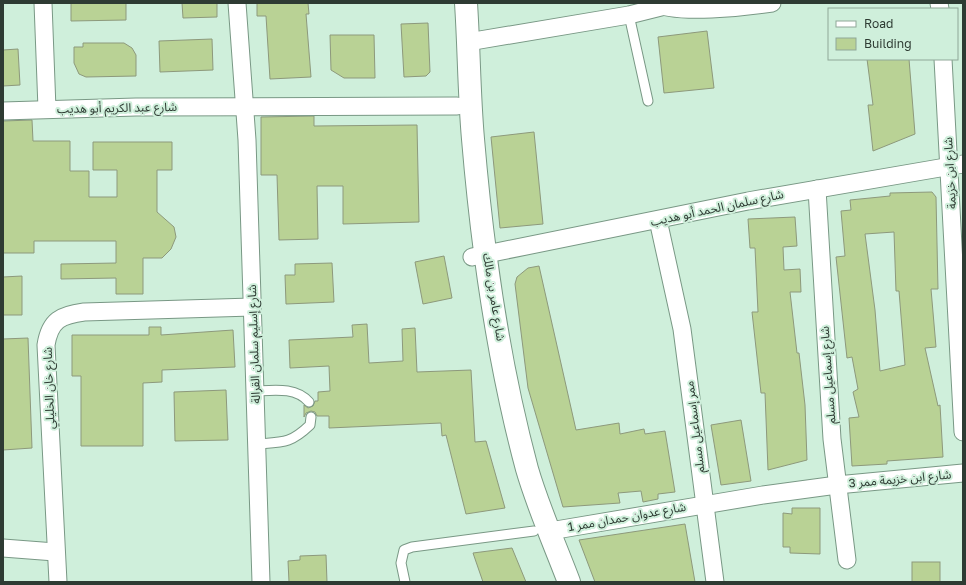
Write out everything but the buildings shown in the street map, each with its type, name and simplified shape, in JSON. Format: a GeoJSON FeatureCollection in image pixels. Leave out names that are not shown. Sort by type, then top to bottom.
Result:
{"type":"FeatureCollection","features":[{"type":"Feature","properties":{"kind":"street","name":"شارع عبد الكريم أبو هديب"},"geometry":{"type":"LineString","coordinates":[[43,3],[47,109],[245,106],[457,106]]}},
{"type":"Feature","properties":{"kind":"street"},"geometry":{"type":"LineString","coordinates":[[236,3],[245,106]]}},
{"type":"Feature","properties":{"kind":"street","name":"شارع عامر بن مالك"},"geometry":{"type":"LineString","coordinates":[[453,3],[457,106],[479,256]]}},
{"type":"Feature","properties":{"kind":"street","name":"شارع عامر بن مالك"},"geometry":{"type":"LineString","coordinates":[[466,3],[479,256],[480,315],[503,433],[513,469],[542,531],[569,582]]}},
{"type":"Feature","properties":{"kind":"street"},"geometry":{"type":"LineString","coordinates":[[468,42],[629,15],[657,5],[681,9],[723,8],[772,3]]}},
{"type":"Feature","properties":{"kind":"street","name":"شارع ابن خزيمة"},"geometry":{"type":"LineString","coordinates":[[943,60],[956,165],[963,432]]}},
{"type":"Feature","properties":{"kind":"street","name":"شارع إسليم سلمان القرالة"},"geometry":{"type":"LineString","coordinates":[[245,106],[256,391],[256,444],[261,582]]}},
{"type":"Feature","properties":{"kind":"street"},"geometry":{"type":"LineString","coordinates":[[3,111],[47,109]]}},
{"type":"Feature","properties":{"kind":"street","name":"شارع سلمان الحمد أبو هديب"},"geometry":{"type":"LineString","coordinates":[[479,256],[748,201],[956,165]]}},
{"type":"Feature","properties":{"kind":"street","name":"شارع إسماعيل مسلم"},"geometry":{"type":"LineString","coordinates":[[817,189],[832,432],[837,485],[847,560]]}},
{"type":"Feature","properties":{"kind":"street","name":"ممر إسماعيل مسلم"},"geometry":{"type":"LineString","coordinates":[[658,220],[682,329],[715,582]]}},
{"type":"Feature","properties":{"kind":"street","name":"شارع خان الخليلي"},"geometry":{"type":"LineString","coordinates":[[58,582],[46,345],[52,326],[58,319],[70,314],[84,312],[252,307]]}},
{"type":"Feature","properties":{"kind":"street","name":"شارع ابن خزيمة ممر 3"},"geometry":{"type":"LineString","coordinates":[[837,485],[963,473]]}},
{"type":"Feature","properties":{"kind":"street"},"geometry":{"type":"LineString","coordinates":[[704,503],[837,485]]}},
{"type":"Feature","properties":{"kind":"street","name":"شارع عدوان حمدان ممر 1"},"geometry":{"type":"LineString","coordinates":[[542,531],[704,503]]}},
{"type":"Feature","properties":{"kind":"street","name":"شارع عامر بن مالك"},"geometry":{"type":"LineString","coordinates":[[542,531],[554,582]]}},
{"type":"Feature","properties":{"kind":"street"},"geometry":{"type":"LineString","coordinates":[[3,548],[56,552]]}},
{"type":"Feature","properties":{"kind":"lane"},"geometry":{"type":"LineString","coordinates":[[629,15],[648,101]]}},
{"type":"Feature","properties":{"kind":"lane"},"geometry":{"type":"LineString","coordinates":[[256,391],[290,391],[303,395],[310,402]]}},
{"type":"Feature","properties":{"kind":"lane"},"geometry":{"type":"LineString","coordinates":[[256,444],[288,442],[301,434],[310,425],[311,417]]}},
{"type":"Feature","properties":{"kind":"lane"},"geometry":{"type":"LineString","coordinates":[[405,582],[402,554],[404,550],[408,548],[542,531]]}}]}
